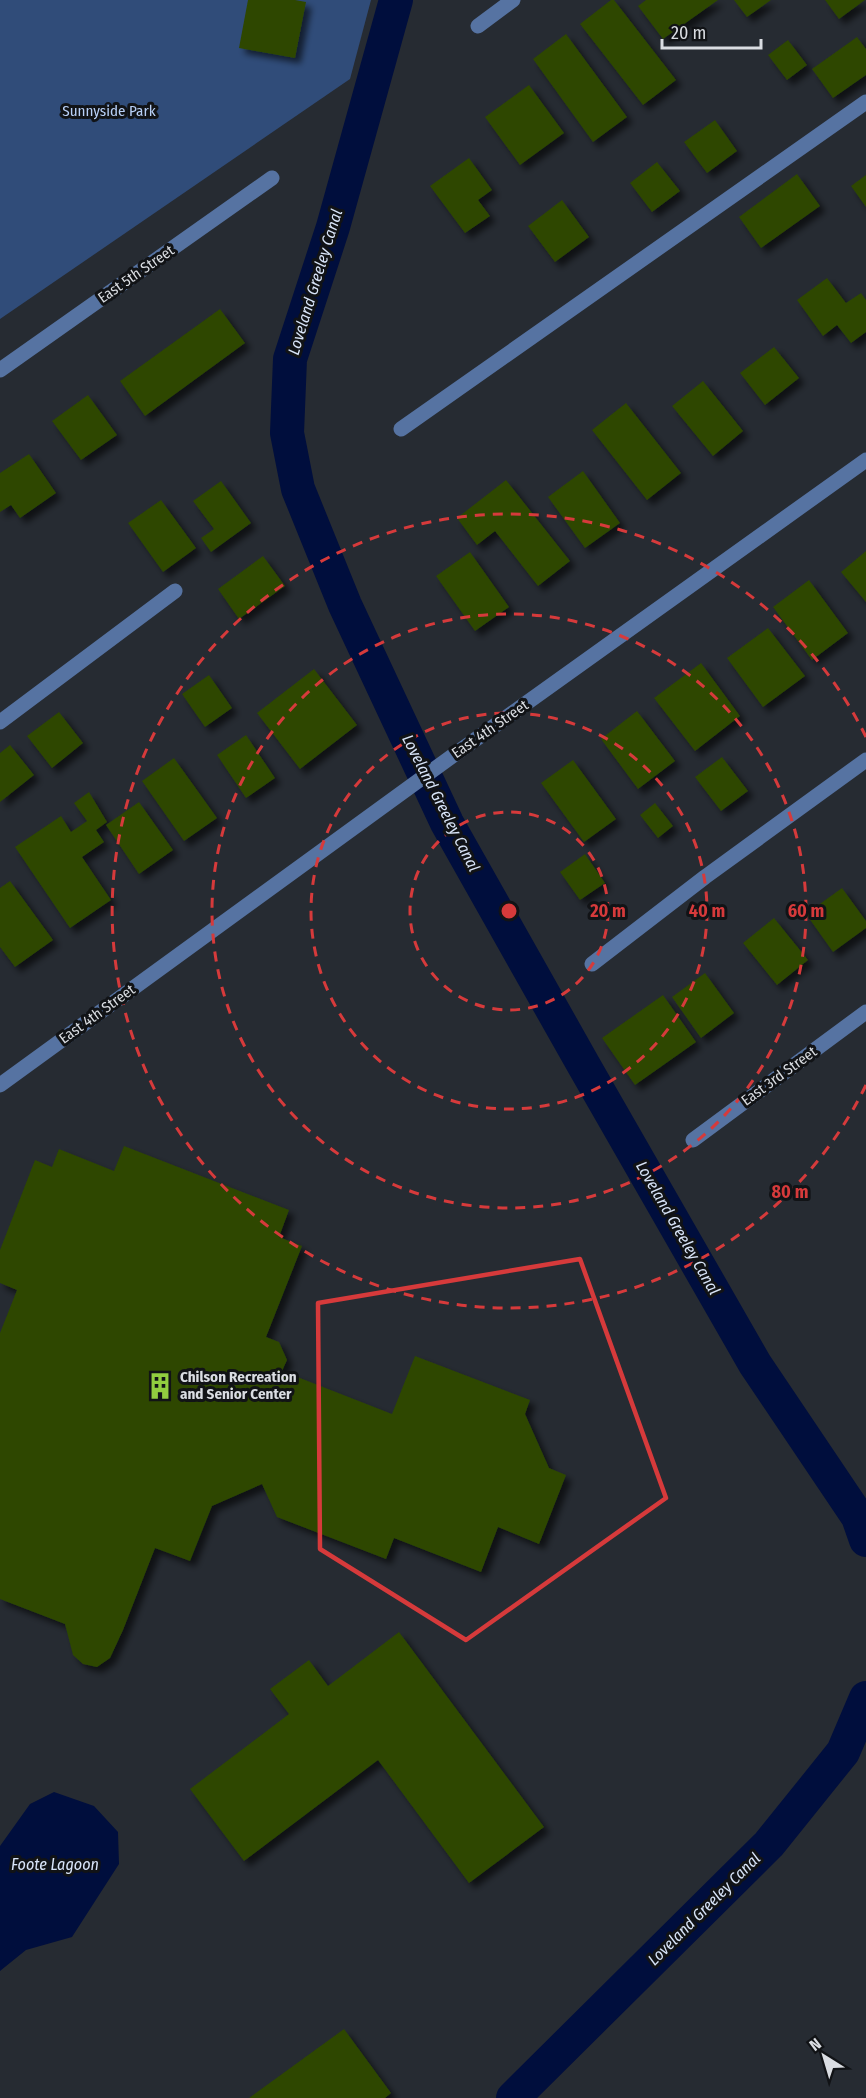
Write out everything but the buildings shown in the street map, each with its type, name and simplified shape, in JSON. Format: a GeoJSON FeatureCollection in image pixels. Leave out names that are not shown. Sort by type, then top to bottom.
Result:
{"type":"FeatureCollection","features":[{"type":"Feature","properties":{"kind":"street"},"geometry":{"type":"LineString","coordinates":[[478,26],[513,0]]}},
{"type":"Feature","properties":{"kind":"street"},"geometry":{"type":"LineString","coordinates":[[401,429],[866,102]]}},
{"type":"Feature","properties":{"kind":"street","name":"East 5th Street"},"geometry":{"type":"LineString","coordinates":[[0,370],[272,177]]}},
{"type":"Feature","properties":{"kind":"street","name":"East 4th Street"},"geometry":{"type":"LineString","coordinates":[[0,1085],[400,793],[866,460]]}},
{"type":"Feature","properties":{"kind":"street"},"geometry":{"type":"LineString","coordinates":[[0,722],[176,591]]}},
{"type":"Feature","properties":{"kind":"street"},"geometry":{"type":"LineString","coordinates":[[592,964],[705,877],[866,760]]}},
{"type":"Feature","properties":{"kind":"street","name":"East 3rd Street"},"geometry":{"type":"LineString","coordinates":[[693,1140],[866,1012]]}},
{"type":"Feature","properties":{"kind":"highlighted area"},"geometry":{"type":"Polygon","coordinates":[[[580,1259],[666,1498],[466,1640],[320,1549],[318,1303],[580,1259]]]}},
{"type":"Feature","properties":{"kind":"green space","name":"Sunnyside Park"},"geometry":{"type":"Polygon","coordinates":[[[0,0],[371,0],[350,79],[0,319],[0,0]]]}},
{"type":"Feature","properties":{"kind":"water","name":"Foote Lagoon"},"geometry":{"type":"Polygon","coordinates":[[[54,1792],[94,1806],[118,1832],[119,1864],[72,1937],[26,1950],[0,1971],[0,1846],[30,1804],[54,1792]]]}},
{"type":"Feature","properties":{"kind":"waterway","name":"Loveland Greeley Canal"},"geometry":{"type":"LineString","coordinates":[[396,0],[333,227],[290,359],[287,433],[298,489],[345,605],[447,823],[755,1364],[858,1517],[866,1540]]}},
{"type":"Feature","properties":{"kind":"waterway","name":"Loveland Greeley Canal"},"geometry":{"type":"LineString","coordinates":[[513,2098],[769,1844],[843,1752],[866,1698]]}},
{"type":"Feature","properties":{"kind":"place","name":"Chilson Recreation and Senior Center"},"geometry":{"type":"Point","coordinates":[160,1386]}}]}
